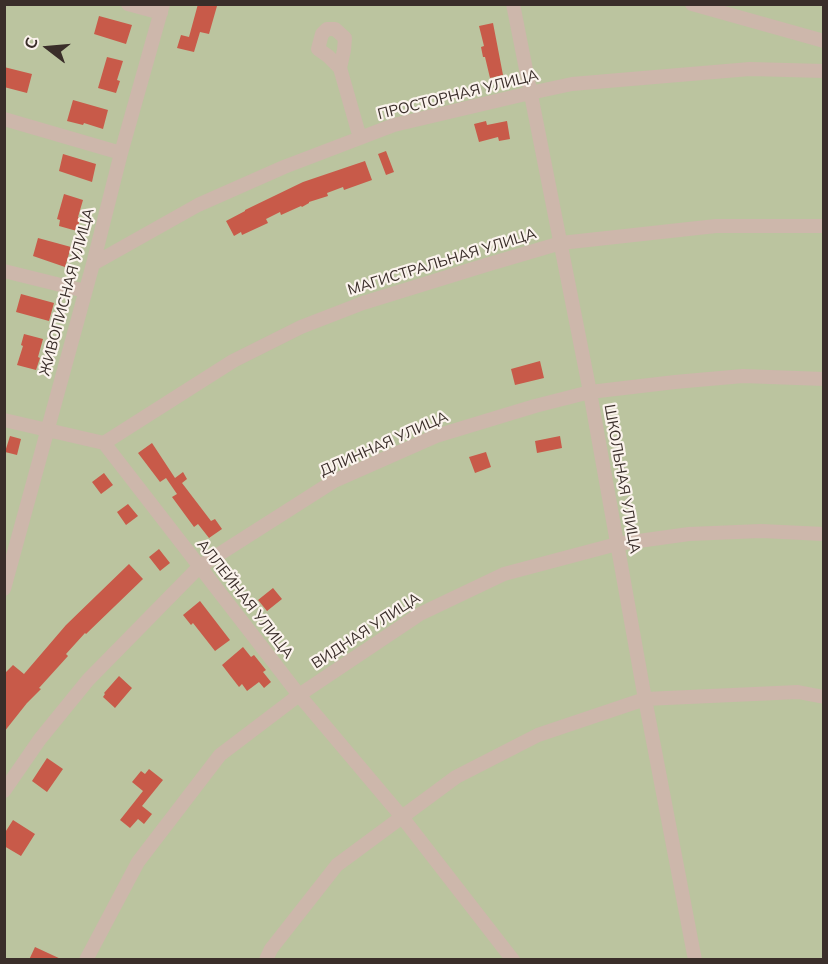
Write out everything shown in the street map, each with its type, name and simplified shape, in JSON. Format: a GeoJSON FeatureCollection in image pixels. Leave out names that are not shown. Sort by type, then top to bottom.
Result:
{"type":"FeatureCollection","features":[{"type":"Feature","properties":{"kind":"street"},"geometry":{"type":"LineString","coordinates":[[128,4],[162,9]]}},
{"type":"Feature","properties":{"kind":"street","name":"ШКОЛЬНАЯ УЛИЦА"},"geometry":{"type":"LineString","coordinates":[[513,4],[591,392],[645,699],[695,960]]}},
{"type":"Feature","properties":{"kind":"street"},"geometry":{"type":"LineString","coordinates":[[692,4],[824,41]]}},
{"type":"Feature","properties":{"kind":"street","name":"ЖИВОПИСНАЯ УЛИЦА"},"geometry":{"type":"LineString","coordinates":[[4,589],[7,569],[162,9]]}},
{"type":"Feature","properties":{"kind":"street"},"geometry":{"type":"LineString","coordinates":[[340,68],[360,138]]}},
{"type":"Feature","properties":{"kind":"street","name":"ПРОСТОРНАЯ УЛИЦА"},"geometry":{"type":"LineString","coordinates":[[93,264],[198,205],[284,167],[394,125],[572,84],[750,69],[824,71]]}},
{"type":"Feature","properties":{"kind":"street"},"geometry":{"type":"LineString","coordinates":[[4,120],[121,153]]}},
{"type":"Feature","properties":{"kind":"street","name":"МАГИСТРАЛЬНАЯ УЛИЦА"},"geometry":{"type":"LineString","coordinates":[[104,443],[233,361],[301,327],[363,303],[561,243],[716,226],[824,226]]}},
{"type":"Feature","properties":{"kind":"street"},"geometry":{"type":"LineString","coordinates":[[4,271],[85,291]]}},
{"type":"Feature","properties":{"kind":"street","name":"ДЛИННАЯ УЛИЦА"},"geometry":{"type":"LineString","coordinates":[[4,790],[40,739],[88,680],[199,567],[334,481],[436,436],[535,406],[591,392],[743,376],[824,379]]}},
{"type":"Feature","properties":{"kind":"street"},"geometry":{"type":"LineString","coordinates":[[4,420],[104,443]]}},
{"type":"Feature","properties":{"kind":"street","name":"АЛЛЕЙНАЯ УЛИЦА"},"geometry":{"type":"LineString","coordinates":[[104,443],[299,695],[402,817],[513,960]]}},
{"type":"Feature","properties":{"kind":"street","name":"ВИДНАЯ УЛИЦА"},"geometry":{"type":"LineString","coordinates":[[86,960],[138,862],[220,755],[299,695],[420,614],[504,574],[617,544],[689,534],[761,531],[824,534]]}},
{"type":"Feature","properties":{"kind":"street"},"geometry":{"type":"LineString","coordinates":[[266,960],[271,949],[337,865],[456,777],[538,735],[645,699],[798,692],[824,697]]}},
{"type":"Feature","properties":{"kind":"green space"},"geometry":{"type":"Polygon","coordinates":[[[5,5],[823,5],[823,959],[5,959],[5,5]]]}},
{"type":"Feature","properties":{"kind":"building"},"geometry":{"type":"Polygon","coordinates":[[[198,4],[216,4],[217,6],[209,34],[200,32],[194,52],[177,48],[181,35],[189,37],[198,4]]]}},
{"type":"Feature","properties":{"kind":"building"},"geometry":{"type":"Polygon","coordinates":[[[99,16],[132,25],[126,44],[94,34],[99,16]]]}},
{"type":"Feature","properties":{"kind":"building"},"geometry":{"type":"Polygon","coordinates":[[[493,23],[503,75],[490,78],[485,57],[483,57],[481,47],[484,46],[479,26],[493,23]]]}},
{"type":"Feature","properties":{"kind":"building"},"geometry":{"type":"Polygon","coordinates":[[[107,57],[123,61],[117,80],[120,81],[116,93],[98,88],[107,57]]]}},
{"type":"Feature","properties":{"kind":"building"},"geometry":{"type":"Polygon","coordinates":[[[4,67],[32,74],[27,93],[4,87],[4,67]]]}},
{"type":"Feature","properties":{"kind":"building"},"geometry":{"type":"Polygon","coordinates":[[[73,100],[108,110],[103,129],[67,121],[73,100]]]}},
{"type":"Feature","properties":{"kind":"building"},"geometry":{"type":"Polygon","coordinates":[[[486,121],[487,125],[507,121],[510,139],[499,141],[498,137],[479,142],[474,124],[486,121]]]}},
{"type":"Feature","properties":{"kind":"building"},"geometry":{"type":"Polygon","coordinates":[[[386,151],[394,172],[386,175],[378,154],[386,151]]]}},
{"type":"Feature","properties":{"kind":"building"},"geometry":{"type":"Polygon","coordinates":[[[63,154],[96,164],[92,182],[59,171],[63,154]]]}},
{"type":"Feature","properties":{"kind":"building"},"geometry":{"type":"Polygon","coordinates":[[[365,161],[372,180],[344,190],[343,187],[327,193],[328,196],[281,215],[280,212],[266,219],[268,223],[242,235],[241,232],[234,236],[226,221],[303,182],[365,161]]]}},
{"type":"Feature","properties":{"kind":"building"},"geometry":{"type":"Polygon","coordinates":[[[64,194],[83,200],[77,231],[59,226],[60,220],[57,219],[64,194]]]}},
{"type":"Feature","properties":{"kind":"building"},"geometry":{"type":"Polygon","coordinates":[[[38,238],[71,247],[65,267],[33,256],[38,238]]]}},
{"type":"Feature","properties":{"kind":"building"},"geometry":{"type":"Polygon","coordinates":[[[21,294],[54,303],[49,321],[16,312],[21,294]]]}},
{"type":"Feature","properties":{"kind":"building"},"geometry":{"type":"Polygon","coordinates":[[[24,334],[43,339],[36,370],[17,365],[24,334]]]}},
{"type":"Feature","properties":{"kind":"building"},"geometry":{"type":"Polygon","coordinates":[[[540,361],[544,378],[515,385],[511,369],[540,361]]]}},
{"type":"Feature","properties":{"kind":"building"},"geometry":{"type":"Polygon","coordinates":[[[10,436],[21,439],[17,455],[5,452],[10,436]]]}},
{"type":"Feature","properties":{"kind":"building"},"geometry":{"type":"Polygon","coordinates":[[[560,436],[562,448],[537,453],[535,441],[560,436]]]}},
{"type":"Feature","properties":{"kind":"building"},"geometry":{"type":"Polygon","coordinates":[[[152,443],[175,478],[183,472],[187,479],[182,483],[211,521],[215,519],[222,529],[209,538],[198,524],[194,527],[172,497],[177,494],[166,478],[160,482],[138,453],[152,443]]]}},
{"type":"Feature","properties":{"kind":"building"},"geometry":{"type":"Polygon","coordinates":[[[486,452],[491,467],[475,473],[469,457],[486,452]]]}},
{"type":"Feature","properties":{"kind":"building"},"geometry":{"type":"Polygon","coordinates":[[[104,473],[113,485],[101,494],[92,482],[104,473]]]}},
{"type":"Feature","properties":{"kind":"building"},"geometry":{"type":"Polygon","coordinates":[[[128,504],[138,516],[126,525],[117,512],[128,504]]]}},
{"type":"Feature","properties":{"kind":"building"},"geometry":{"type":"Polygon","coordinates":[[[159,549],[170,563],[160,571],[149,557],[159,549]]]}},
{"type":"Feature","properties":{"kind":"building"},"geometry":{"type":"Polygon","coordinates":[[[129,564],[143,579],[85,633],[4,732],[4,674],[13,665],[24,674],[66,625],[129,564]]]}},
{"type":"Feature","properties":{"kind":"building"},"geometry":{"type":"Polygon","coordinates":[[[273,588],[282,599],[267,611],[258,600],[273,588]]]}},
{"type":"Feature","properties":{"kind":"building"},"geometry":{"type":"Polygon","coordinates":[[[200,601],[230,640],[215,651],[193,623],[191,625],[183,615],[200,601]]]}},
{"type":"Feature","properties":{"kind":"building"},"geometry":{"type":"Polygon","coordinates":[[[243,647],[251,657],[254,655],[266,670],[263,672],[271,682],[264,688],[259,682],[247,691],[242,684],[239,687],[222,665],[243,647]]]}},
{"type":"Feature","properties":{"kind":"building"},"geometry":{"type":"Polygon","coordinates":[[[119,676],[132,688],[115,708],[103,697],[119,676]]]}},
{"type":"Feature","properties":{"kind":"building"},"geometry":{"type":"Polygon","coordinates":[[[47,758],[63,769],[47,792],[32,781],[47,758]]]}},
{"type":"Feature","properties":{"kind":"building"},"geometry":{"type":"Polygon","coordinates":[[[149,769],[163,780],[142,806],[152,814],[144,824],[138,819],[130,828],[120,820],[143,791],[132,782],[141,771],[145,774],[149,769]]]}},
{"type":"Feature","properties":{"kind":"building"},"geometry":{"type":"Polygon","coordinates":[[[13,820],[35,834],[21,856],[4,846],[4,834],[13,820]]]}},
{"type":"Feature","properties":{"kind":"building"},"geometry":{"type":"Polygon","coordinates":[[[35,947],[63,960],[29,960],[35,947]]]}}]}
